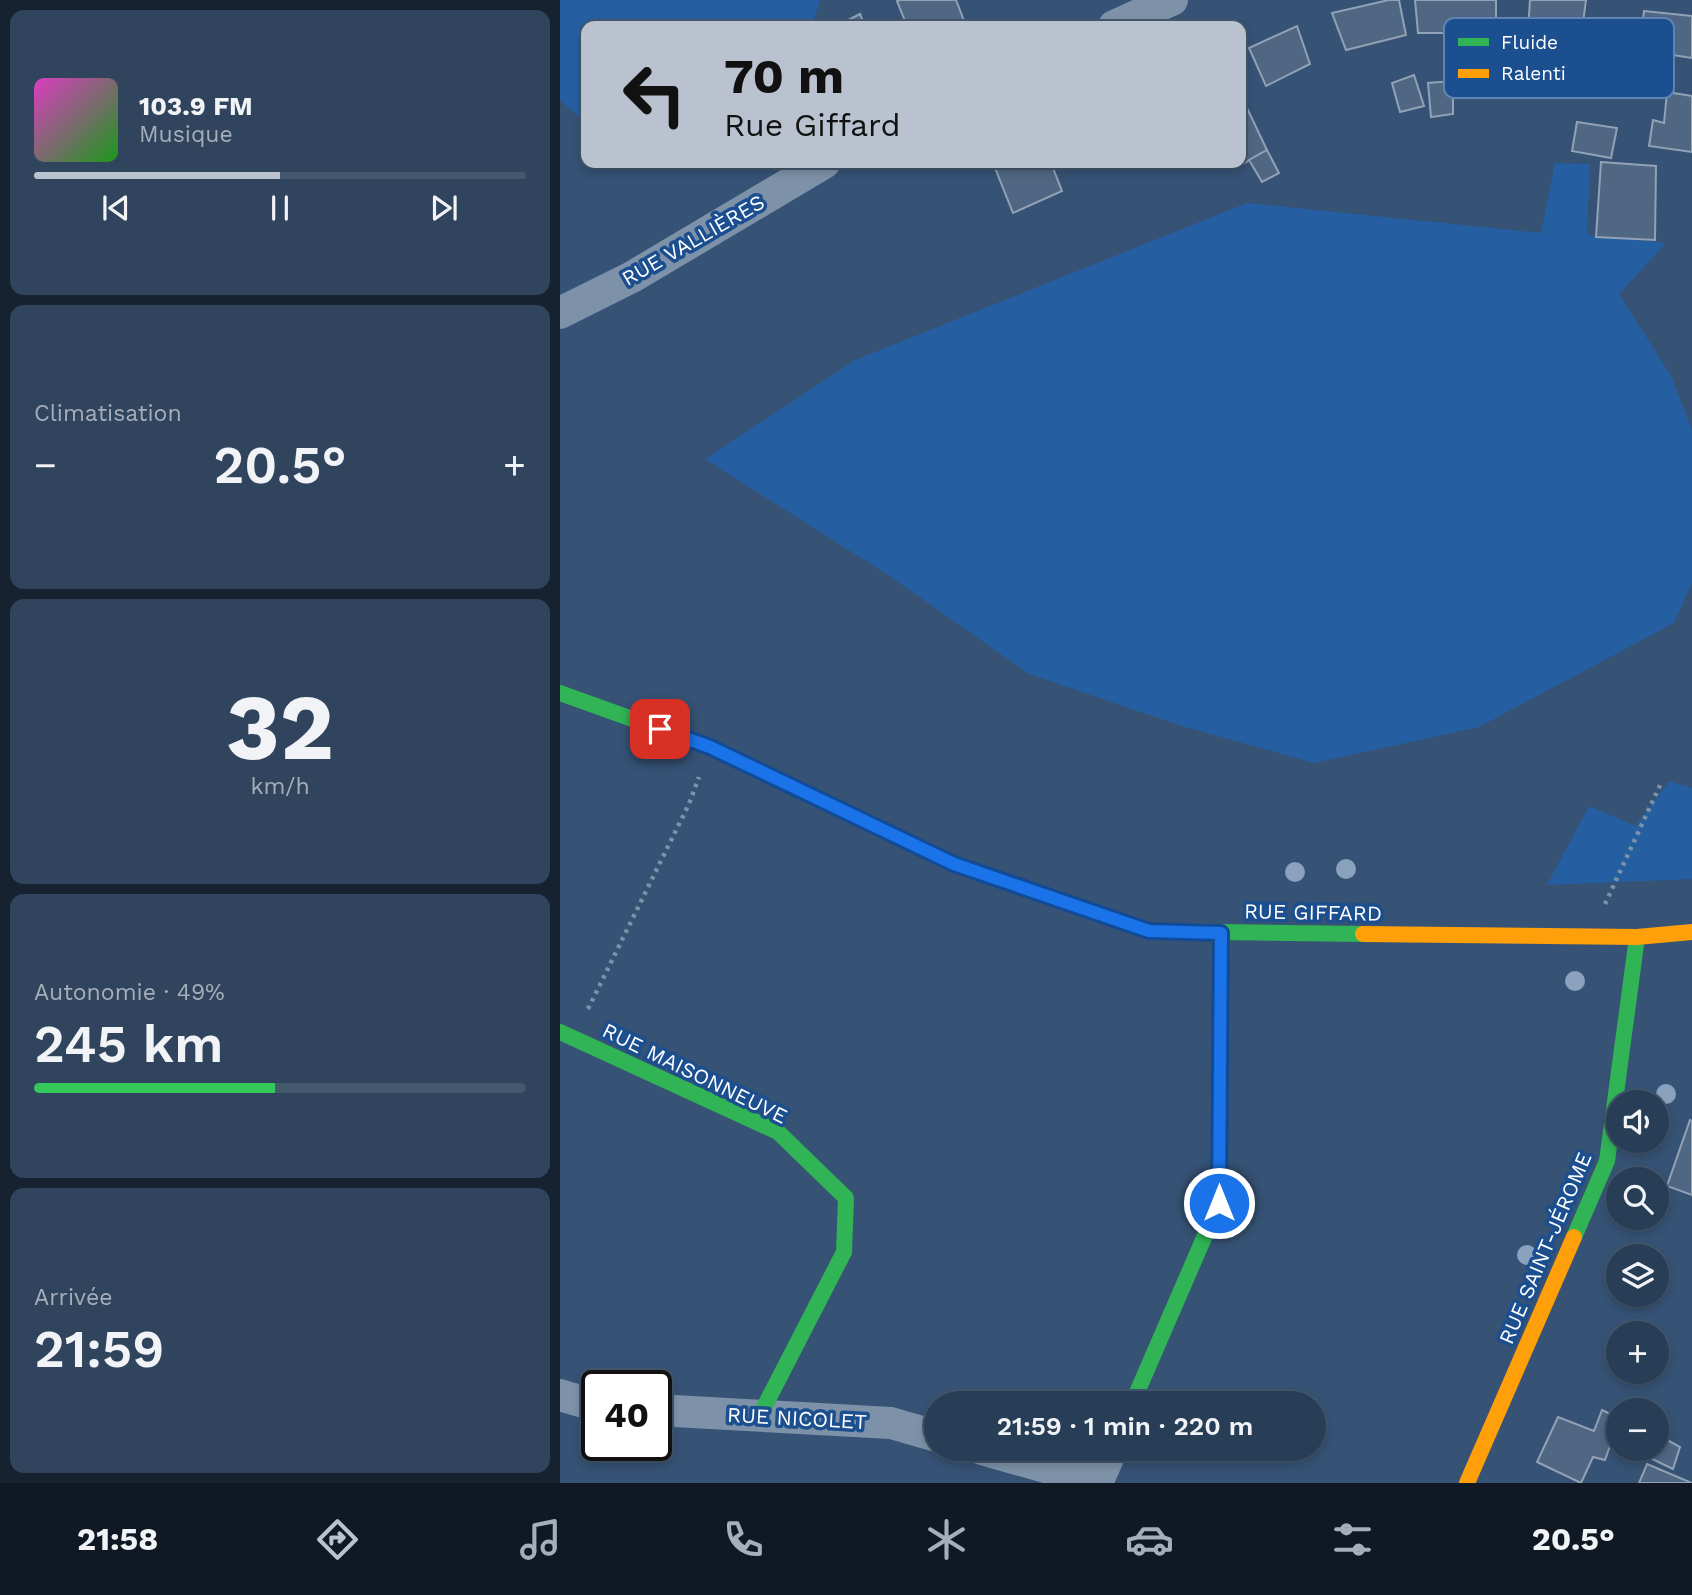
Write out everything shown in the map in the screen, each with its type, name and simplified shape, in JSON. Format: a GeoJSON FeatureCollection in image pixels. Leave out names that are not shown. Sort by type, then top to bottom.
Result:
{"type":"FeatureCollection","features":[{"type":"Feature","properties":{"kind":"street"},"geometry":{"type":"LineString","coordinates":[[1125,21],[1172,0]]}},
{"type":"Feature","properties":{"kind":"street","name":"RUE VALLIÈRES"},"geometry":{"type":"LineString","coordinates":[[560,313],[632,277],[816,168]]}},
{"type":"Feature","properties":{"kind":"street","name":"RUE GIFFARD"},"geometry":{"type":"LineString","coordinates":[[560,693],[710,747],[954,864],[1149,931],[1637,937],[1692,932]]}},
{"type":"Feature","properties":{"kind":"street"},"geometry":{"type":"LineString","coordinates":[[1138,1391],[1219,1203],[1221,933]]}},
{"type":"Feature","properties":{"kind":"street","name":"RUE SAINT-JÉROME"},"geometry":{"type":"LineString","coordinates":[[1467,1483],[1606,1161],[1637,937]]}},
{"type":"Feature","properties":{"kind":"street","name":"RUE MAISONNEUVE"},"geometry":{"type":"LineString","coordinates":[[567,1036],[778,1132],[846,1198],[844,1251],[759,1417]]}},
{"type":"Feature","properties":{"kind":"street"},"geometry":{"type":"LineString","coordinates":[[560,1395],[581,1401]]}},
{"type":"Feature","properties":{"kind":"street","name":"RUE NICOLET"},"geometry":{"type":"LineString","coordinates":[[672,1411],[891,1423],[924,1433]]}},
{"type":"Feature","properties":{"kind":"street"},"geometry":{"type":"LineString","coordinates":[[1024,1461],[1098,1482],[1107,1461]]}},
{"type":"Feature","properties":{"kind":"path"},"geometry":{"type":"LineString","coordinates":[[567,1036],[689,804],[710,747]]}},
{"type":"Feature","properties":{"kind":"path"},"geometry":{"type":"LineString","coordinates":[[1590,936],[1662,781]]}},
{"type":"Feature","properties":{"kind":"shaded area"},"geometry":{"type":"Polygon","coordinates":[[[560,0],[820,0],[814,21],[581,21],[581,119],[560,100],[560,0]]]}},
{"type":"Feature","properties":{"kind":"shaded area"},"geometry":{"type":"Polygon","coordinates":[[[1555,163],[1590,164],[1587,235],[1666,243],[1619,294],[1671,376],[1692,430],[1692,583],[1674,623],[1479,727],[1314,763],[1182,726],[1029,674],[888,575],[705,459],[855,360],[1247,203],[1541,233],[1555,163]]]}},
{"type":"Feature","properties":{"kind":"shaded area"},"geometry":{"type":"Polygon","coordinates":[[[1669,781],[1692,788],[1692,879],[1547,885],[1589,806],[1636,826],[1669,781]]]}},
{"type":"Feature","properties":{"kind":"building"},"geometry":{"type":"Polygon","coordinates":[[[956,0],[964,21],[905,21],[897,1],[956,0]]]}},
{"type":"Feature","properties":{"kind":"building"},"geometry":{"type":"Polygon","coordinates":[[[1399,0],[1406,35],[1346,50],[1332,13],[1399,0]]]}},
{"type":"Feature","properties":{"kind":"building"},"geometry":{"type":"Polygon","coordinates":[[[1415,0],[1496,0],[1496,18],[1444,18],[1444,33],[1418,33],[1415,0]]]}},
{"type":"Feature","properties":{"kind":"building"},"geometry":{"type":"Polygon","coordinates":[[[1530,0],[1586,0],[1584,18],[1529,18],[1530,0]]]}},
{"type":"Feature","properties":{"kind":"building"},"geometry":{"type":"Polygon","coordinates":[[[1644,11],[1692,16],[1692,58],[1674,55],[1674,18],[1643,18],[1644,11]]]}},
{"type":"Feature","properties":{"kind":"building"},"geometry":{"type":"Polygon","coordinates":[[[860,14],[863,21],[847,21],[860,14]]]}},
{"type":"Feature","properties":{"kind":"building"},"geometry":{"type":"Polygon","coordinates":[[[1297,26],[1310,64],[1266,86],[1249,48],[1297,26]]]}},
{"type":"Feature","properties":{"kind":"building"},"geometry":{"type":"Polygon","coordinates":[[[1414,75],[1424,106],[1400,112],[1392,83],[1414,75]]]}},
{"type":"Feature","properties":{"kind":"building"},"geometry":{"type":"Polygon","coordinates":[[[1444,82],[1444,98],[1453,98],[1453,114],[1431,117],[1428,83],[1444,82]]]}},
{"type":"Feature","properties":{"kind":"building"},"geometry":{"type":"Polygon","coordinates":[[[1674,93],[1692,96],[1692,152],[1649,146],[1653,120],[1664,123],[1666,98],[1674,98],[1674,93]]]}},
{"type":"Feature","properties":{"kind":"building"},"geometry":{"type":"Polygon","coordinates":[[[1246,108],[1267,150],[1246,162],[1246,108]]]}},
{"type":"Feature","properties":{"kind":"building"},"geometry":{"type":"Polygon","coordinates":[[[1577,122],[1617,128],[1611,158],[1572,151],[1577,122]]]}},
{"type":"Feature","properties":{"kind":"building"},"geometry":{"type":"Polygon","coordinates":[[[1267,150],[1279,173],[1262,182],[1249,160],[1267,150]]]}},
{"type":"Feature","properties":{"kind":"building"},"geometry":{"type":"Polygon","coordinates":[[[1601,162],[1656,166],[1655,240],[1596,237],[1601,162]]]}},
{"type":"Feature","properties":{"kind":"building"},"geometry":{"type":"Polygon","coordinates":[[[995,168],[1053,168],[1062,191],[1013,213],[995,168]]]}},
{"type":"Feature","properties":{"kind":"building"},"geometry":{"type":"Polygon","coordinates":[[[1690,1120],[1692,1195],[1669,1187],[1690,1120]]]}},
{"type":"Feature","properties":{"kind":"building"},"geometry":{"type":"Polygon","coordinates":[[[1602,1410],[1606,1412],[1605,1460],[1593,1457],[1581,1483],[1537,1462],[1558,1417],[1594,1431],[1602,1410]]]}},
{"type":"Feature","properties":{"kind":"building"},"geometry":{"type":"Polygon","coordinates":[[[1669,1441],[1680,1447],[1673,1469],[1656,1461],[1669,1461],[1669,1441]]]}},
{"type":"Feature","properties":{"kind":"building"},"geometry":{"type":"Polygon","coordinates":[[[1647,1464],[1692,1483],[1639,1483],[1647,1464]]]}},
{"type":"Feature","properties":{"kind":"traffic: fast"},"geometry":{"type":"LineString","coordinates":[[560,693],[710,747],[954,864],[1148,931],[1363,934]]}},
{"type":"Feature","properties":{"kind":"traffic: fast"},"geometry":{"type":"LineString","coordinates":[[1138,1391],[1219,1203],[1221,933]]}},
{"type":"Feature","properties":{"kind":"traffic: fast"},"geometry":{"type":"LineString","coordinates":[[1574,1237],[1607,1161],[1637,937]]}},
{"type":"Feature","properties":{"kind":"traffic: fast"},"geometry":{"type":"LineString","coordinates":[[560,1032],[778,1132],[846,1198],[844,1252],[759,1417]]}},
{"type":"Feature","properties":{"kind":"traffic: slow"},"geometry":{"type":"LineString","coordinates":[[1363,934],[1637,937],[1692,932]]}},
{"type":"Feature","properties":{"kind":"traffic: slow"},"geometry":{"type":"LineString","coordinates":[[1467,1483],[1574,1237]]}},
{"type":"Feature","properties":{"kind":"route"},"geometry":{"type":"LineString","coordinates":[[660,729],[710,747],[954,864],[1149,931],[1221,933],[1219,1203]]}}]}
